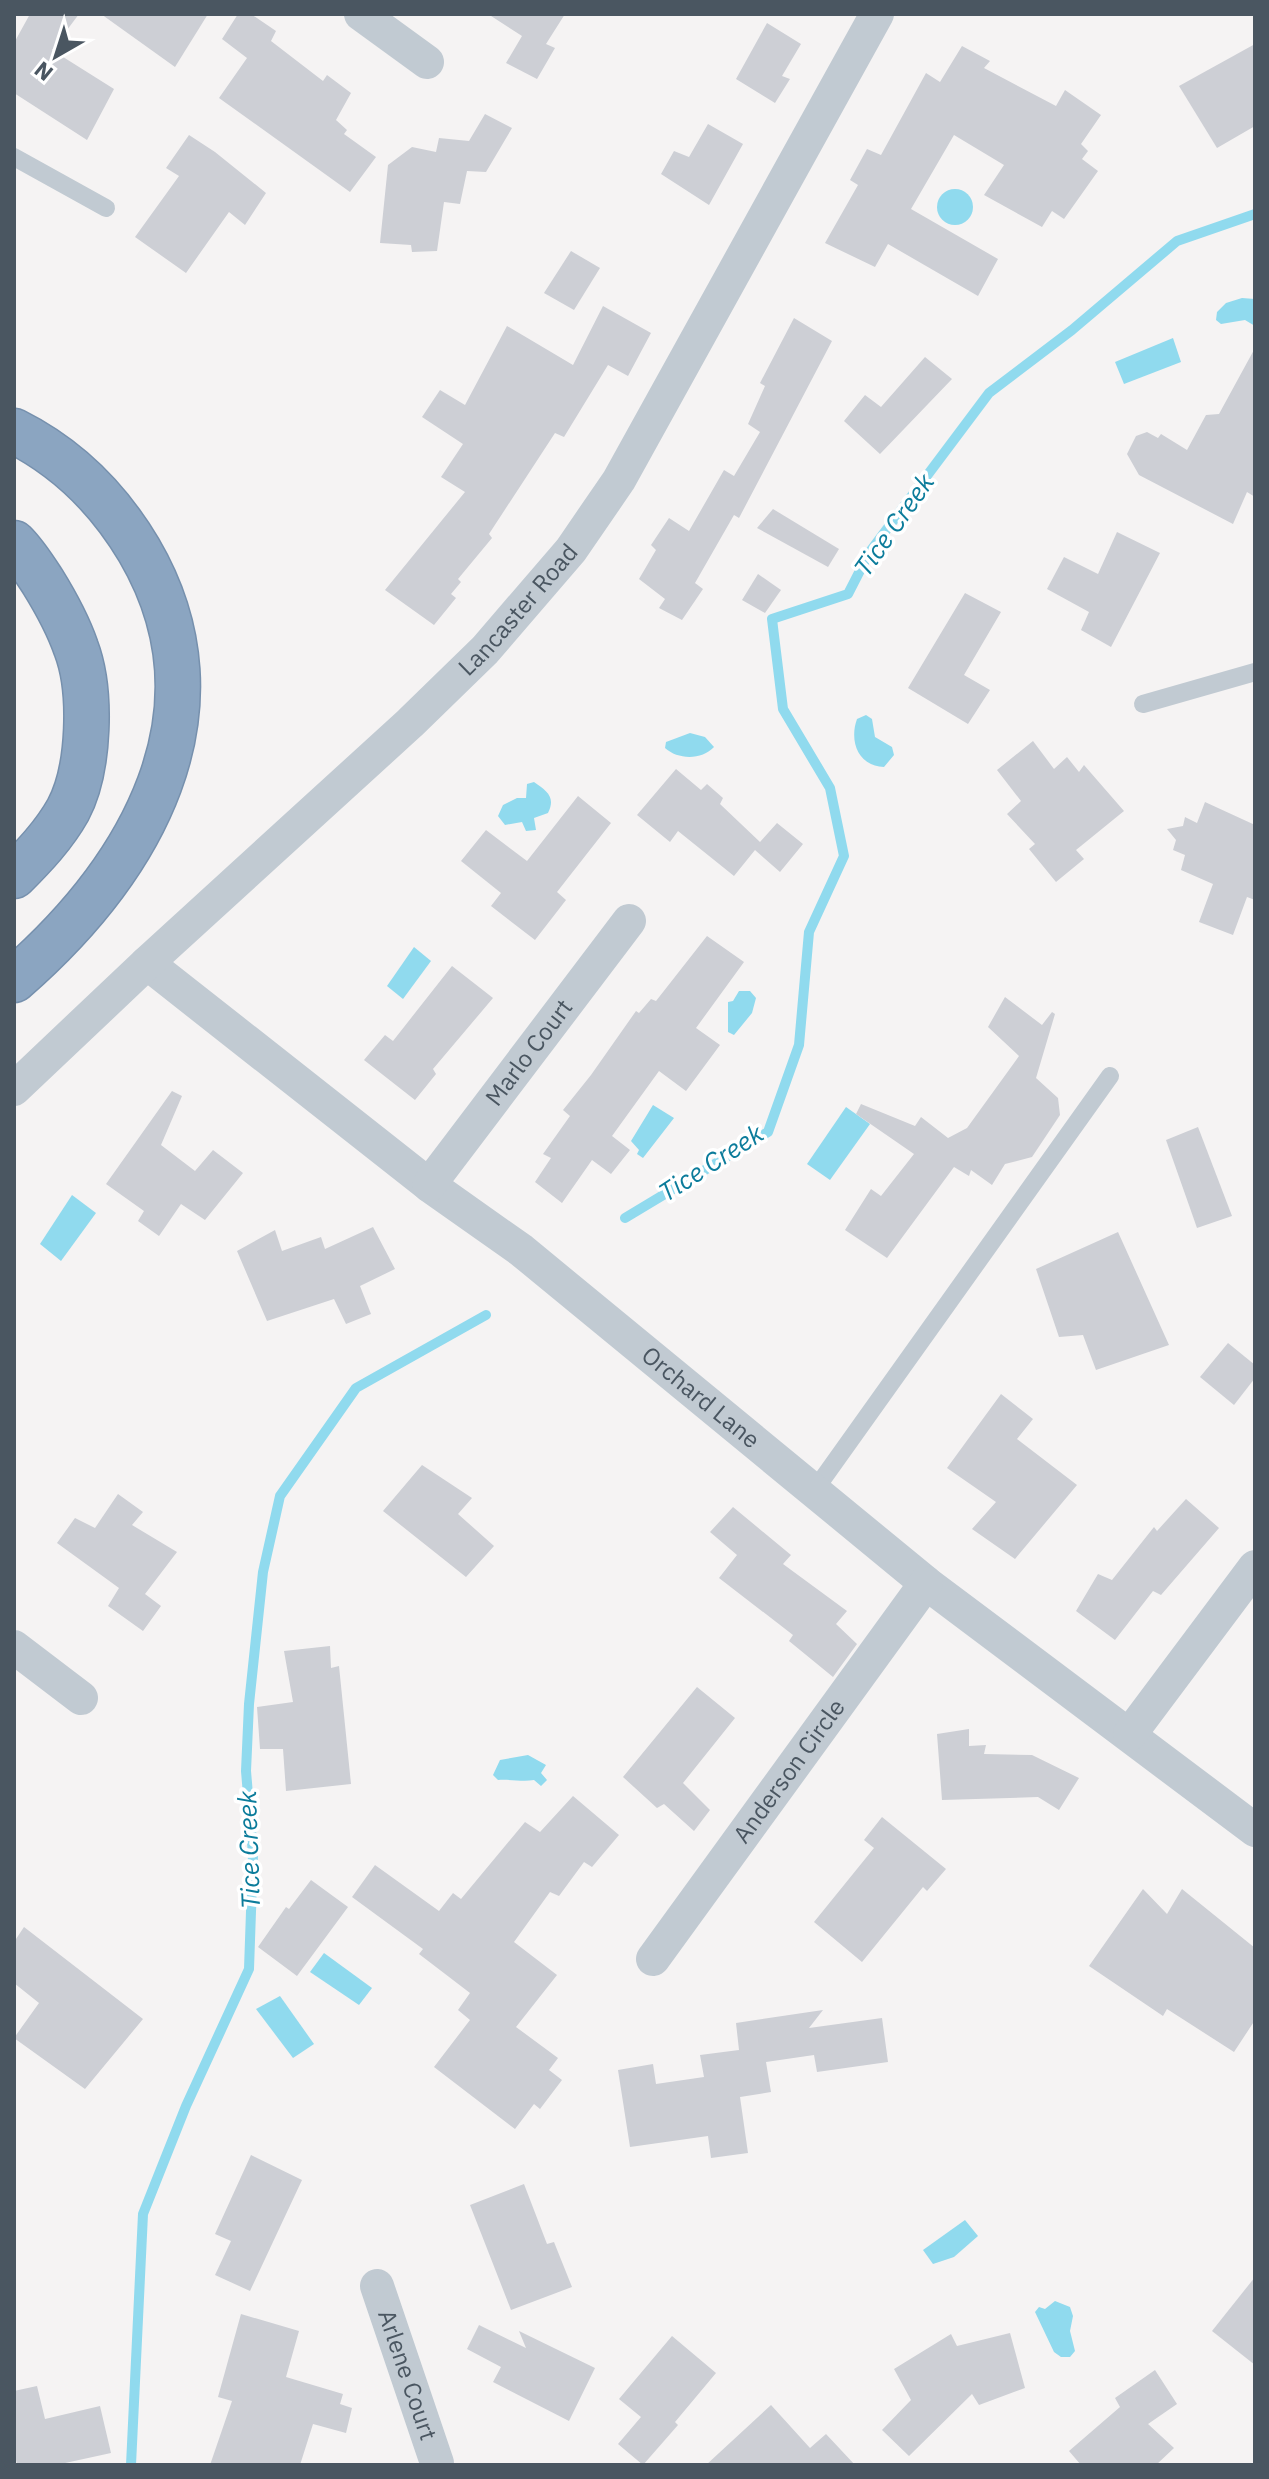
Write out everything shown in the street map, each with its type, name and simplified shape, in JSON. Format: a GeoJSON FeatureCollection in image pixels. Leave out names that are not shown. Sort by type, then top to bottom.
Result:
{"type":"FeatureCollection","features":[{"type":"Feature","properties":{"kind":"highway"},"geometry":{"type":"LineString","coordinates":[[14,431],[38,443],[85,478],[122,521],[152,573],[172,627],[180,683],[173,736],[162,776],[136,836],[118,866],[82,913],[14,980]]}},
{"type":"Feature","properties":{"kind":"highway"},"geometry":{"type":"LineString","coordinates":[[14,543],[25,553],[56,603],[77,649],[85,689],[82,769],[68,808],[38,853],[14,876]]}},
{"type":"Feature","properties":{"kind":"street"},"geometry":{"type":"LineString","coordinates":[[361,14],[427,62]]}},
{"type":"Feature","properties":{"kind":"street","name":"Lancaster Road"},"geometry":{"type":"LineString","coordinates":[[14,1089],[410,723],[485,650],[571,550],[619,480],[877,14]]}},
{"type":"Feature","properties":{"kind":"street","name":"Marlo Court"},"geometry":{"type":"LineString","coordinates":[[429,1185],[629,921]]}},
{"type":"Feature","properties":{"kind":"street","name":"Orchard Lane"},"geometry":{"type":"LineString","coordinates":[[147,963],[429,1185],[521,1250],[926,1583],[1255,1830]]}},
{"type":"Feature","properties":{"kind":"street"},"geometry":{"type":"LineString","coordinates":[[1130,1734],[1255,1567]]}},
{"type":"Feature","properties":{"kind":"street","name":"Anderson Circle"},"geometry":{"type":"LineString","coordinates":[[653,1959],[926,1583]]}},
{"type":"Feature","properties":{"kind":"street"},"geometry":{"type":"LineString","coordinates":[[14,1647],[81,1698]]}},
{"type":"Feature","properties":{"kind":"street","name":"Arlene Court"},"geometry":{"type":"LineString","coordinates":[[377,2286],[441,2464]]}},
{"type":"Feature","properties":{"kind":"lane"},"geometry":{"type":"LineString","coordinates":[[14,157],[106,208]]}},
{"type":"Feature","properties":{"kind":"lane"},"geometry":{"type":"LineString","coordinates":[[1143,704],[1255,672]]}},
{"type":"Feature","properties":{"kind":"lane"},"geometry":{"type":"LineString","coordinates":[[814,1491],[1110,1076]]}},
{"type":"Feature","properties":{"kind":"water"},"geometry":{"type":"Polygon","coordinates":[[[955,189],[968,194],[973,207],[968,220],[955,225],[942,220],[937,207],[942,194],[955,189]]]}},
{"type":"Feature","properties":{"kind":"water"},"geometry":{"type":"Polygon","coordinates":[[[1242,298],[1255,299],[1255,326],[1245,320],[1221,324],[1216,320],[1217,312],[1226,303],[1242,298]]]}},
{"type":"Feature","properties":{"kind":"water"},"geometry":{"type":"Polygon","coordinates":[[[1173,338],[1181,362],[1124,384],[1115,362],[1173,338]]]}},
{"type":"Feature","properties":{"kind":"water"},"geometry":{"type":"Polygon","coordinates":[[[866,715],[872,719],[875,737],[892,747],[894,755],[884,767],[868,762],[855,744],[857,719],[866,715]]]}},
{"type":"Feature","properties":{"kind":"water"},"geometry":{"type":"Polygon","coordinates":[[[690,733],[705,737],[714,747],[690,757],[676,755],[665,748],[666,742],[690,733]]]}},
{"type":"Feature","properties":{"kind":"water"},"geometry":{"type":"Polygon","coordinates":[[[534,782],[551,799],[548,813],[534,818],[536,830],[526,831],[522,822],[505,825],[498,816],[503,805],[517,798],[526,798],[527,784],[534,782]]]}},
{"type":"Feature","properties":{"kind":"water"},"geometry":{"type":"Polygon","coordinates":[[[414,947],[431,961],[403,999],[387,986],[414,947]]]}},
{"type":"Feature","properties":{"kind":"water"},"geometry":{"type":"Polygon","coordinates":[[[739,991],[750,991],[756,998],[752,1013],[734,1035],[728,1032],[728,1002],[733,1001],[739,991]]]}},
{"type":"Feature","properties":{"kind":"water"},"geometry":{"type":"Polygon","coordinates":[[[653,1105],[674,1118],[643,1158],[637,1154],[639,1150],[631,1141],[653,1105]]]}},
{"type":"Feature","properties":{"kind":"water"},"geometry":{"type":"Polygon","coordinates":[[[846,1107],[870,1124],[830,1180],[807,1164],[846,1107]]]}},
{"type":"Feature","properties":{"kind":"water"},"geometry":{"type":"Polygon","coordinates":[[[72,1195],[96,1213],[61,1261],[40,1244],[72,1195]]]}},
{"type":"Feature","properties":{"kind":"water"},"geometry":{"type":"Polygon","coordinates":[[[528,1755],[546,1765],[541,1773],[547,1780],[541,1786],[534,1780],[498,1780],[493,1775],[500,1760],[528,1755]]]}},
{"type":"Feature","properties":{"kind":"water"},"geometry":{"type":"Polygon","coordinates":[[[324,1953],[372,1988],[359,2005],[310,1972],[324,1953]]]}},
{"type":"Feature","properties":{"kind":"water"},"geometry":{"type":"Polygon","coordinates":[[[280,1996],[314,2044],[293,2058],[256,2009],[280,1996]]]}},
{"type":"Feature","properties":{"kind":"water"},"geometry":{"type":"Polygon","coordinates":[[[965,2220],[978,2236],[954,2257],[933,2264],[923,2250],[965,2220]]]}},
{"type":"Feature","properties":{"kind":"water"},"geometry":{"type":"Polygon","coordinates":[[[1055,2301],[1070,2307],[1073,2316],[1070,2331],[1075,2351],[1070,2357],[1061,2357],[1054,2352],[1035,2312],[1039,2307],[1045,2309],[1055,2301]]]}},
{"type":"Feature","properties":{"kind":"building"},"geometry":{"type":"Polygon","coordinates":[[[30,14],[79,14],[52,50],[114,89],[87,140],[14,93],[14,43],[30,14]]]}},
{"type":"Feature","properties":{"kind":"building"},"geometry":{"type":"Polygon","coordinates":[[[101,14],[208,14],[175,67],[101,14]]]}},
{"type":"Feature","properties":{"kind":"building"},"geometry":{"type":"Polygon","coordinates":[[[238,14],[251,14],[276,31],[271,41],[323,81],[327,75],[351,93],[336,120],[347,130],[344,134],[376,157],[350,192],[219,98],[247,58],[222,39],[238,14]]]}},
{"type":"Feature","properties":{"kind":"building"},"geometry":{"type":"Polygon","coordinates":[[[488,14],[565,14],[546,44],[555,48],[537,79],[506,63],[522,36],[488,14]]]}},
{"type":"Feature","properties":{"kind":"building"},"geometry":{"type":"Polygon","coordinates":[[[767,23],[801,44],[782,76],[790,79],[775,103],[736,79],[767,23]]]}},
{"type":"Feature","properties":{"kind":"building"},"geometry":{"type":"Polygon","coordinates":[[[1255,44],[1255,126],[1217,148],[1179,86],[1255,44]]]}},
{"type":"Feature","properties":{"kind":"building"},"geometry":{"type":"Polygon","coordinates":[[[962,46],[990,61],[984,68],[1056,106],[1065,90],[1101,115],[1081,144],[1088,151],[1082,159],[1098,171],[1064,219],[1052,211],[1042,227],[984,195],[1004,165],[954,135],[911,209],[998,259],[978,296],[888,244],[875,267],[825,243],[858,185],[850,180],[867,149],[881,155],[926,73],[940,82],[962,46]]]}},
{"type":"Feature","properties":{"kind":"building"},"geometry":{"type":"Polygon","coordinates":[[[485,114],[512,128],[486,172],[467,171],[460,204],[444,202],[437,251],[412,252],[411,245],[380,243],[388,165],[412,147],[436,152],[439,138],[469,141],[485,114]]]}},
{"type":"Feature","properties":{"kind":"building"},"geometry":{"type":"Polygon","coordinates":[[[708,124],[743,144],[709,205],[661,174],[674,151],[689,157],[708,124]]]}},
{"type":"Feature","properties":{"kind":"building"},"geometry":{"type":"Polygon","coordinates":[[[189,135],[266,193],[245,225],[229,212],[186,273],[135,237],[179,176],[166,168],[189,135]]]}},
{"type":"Feature","properties":{"kind":"building"},"geometry":{"type":"Polygon","coordinates":[[[571,251],[600,268],[574,310],[544,293],[571,251]]]}},
{"type":"Feature","properties":{"kind":"building"},"geometry":{"type":"Polygon","coordinates":[[[603,306],[651,333],[628,376],[608,365],[564,437],[555,433],[489,534],[492,538],[458,579],[461,582],[451,594],[456,598],[434,625],[385,590],[465,492],[441,477],[463,444],[422,417],[440,390],[465,405],[507,326],[573,365],[603,306]]]}},
{"type":"Feature","properties":{"kind":"building"},"geometry":{"type":"Polygon","coordinates":[[[794,318],[832,341],[739,518],[734,515],[695,583],[703,589],[682,620],[659,608],[665,599],[639,579],[656,550],[651,545],[669,518],[689,531],[724,470],[734,476],[760,432],[748,424],[765,386],[760,383],[794,318]]]}},
{"type":"Feature","properties":{"kind":"building"},"geometry":{"type":"Polygon","coordinates":[[[1255,348],[1255,497],[1247,492],[1233,524],[1139,475],[1127,454],[1136,436],[1147,432],[1158,438],[1161,434],[1187,450],[1206,415],[1219,414],[1255,348]]]}},
{"type":"Feature","properties":{"kind":"building"},"geometry":{"type":"Polygon","coordinates":[[[925,357],[952,379],[880,454],[844,421],[865,395],[881,407],[925,357]]]}},
{"type":"Feature","properties":{"kind":"building"},"geometry":{"type":"Polygon","coordinates":[[[773,509],[839,549],[828,567],[757,528],[773,509]]]}},
{"type":"Feature","properties":{"kind":"building"},"geometry":{"type":"Polygon","coordinates":[[[1117,532],[1160,553],[1111,647],[1081,630],[1089,612],[1047,589],[1064,557],[1098,574],[1117,532]]]}},
{"type":"Feature","properties":{"kind":"building"},"geometry":{"type":"Polygon","coordinates":[[[758,574],[781,590],[765,613],[742,600],[758,574]]]}},
{"type":"Feature","properties":{"kind":"building"},"geometry":{"type":"Polygon","coordinates":[[[965,593],[1001,612],[964,675],[990,690],[968,724],[908,688],[965,593]]]}},
{"type":"Feature","properties":{"kind":"building"},"geometry":{"type":"Polygon","coordinates":[[[1033,741],[1054,769],[1067,757],[1079,772],[1084,765],[1124,811],[1076,850],[1084,859],[1056,882],[1029,849],[1035,844],[1007,814],[1021,801],[997,770],[1033,741]]]}},
{"type":"Feature","properties":{"kind":"building"},"geometry":{"type":"Polygon","coordinates":[[[676,769],[701,790],[707,784],[723,798],[720,804],[760,842],[777,823],[803,844],[780,872],[755,850],[734,876],[678,831],[670,842],[637,815],[676,769]]]}},
{"type":"Feature","properties":{"kind":"building"},"geometry":{"type":"Polygon","coordinates":[[[578,796],[611,823],[557,892],[566,900],[535,940],[491,906],[501,893],[461,861],[486,830],[527,861],[578,796]]]}},
{"type":"Feature","properties":{"kind":"building"},"geometry":{"type":"Polygon","coordinates":[[[1205,802],[1255,825],[1255,900],[1247,897],[1233,935],[1199,922],[1213,884],[1181,870],[1185,855],[1173,850],[1176,840],[1167,829],[1183,826],[1185,817],[1197,823],[1205,802]]]}},
{"type":"Feature","properties":{"kind":"building"},"geometry":{"type":"Polygon","coordinates":[[[707,936],[744,962],[696,1028],[720,1045],[686,1091],[659,1071],[612,1136],[630,1150],[611,1174],[592,1160],[562,1203],[535,1182],[551,1158],[543,1154],[570,1116],[563,1110],[636,1011],[639,1013],[651,999],[656,1001],[707,936]]]}},
{"type":"Feature","properties":{"kind":"building"},"geometry":{"type":"Polygon","coordinates":[[[452,966],[493,998],[433,1069],[436,1074],[415,1100],[364,1060],[385,1035],[393,1041],[452,966]]]}},
{"type":"Feature","properties":{"kind":"building"},"geometry":{"type":"Polygon","coordinates":[[[1005,997],[1042,1025],[1052,1012],[1055,1014],[1036,1078],[1058,1098],[1060,1115],[1032,1157],[1005,1164],[992,1185],[971,1170],[969,1176],[954,1167],[887,1258],[845,1230],[871,1189],[881,1196],[914,1154],[856,1114],[861,1104],[915,1126],[921,1117],[948,1138],[967,1128],[1019,1056],[988,1027],[1005,997]]]}},
{"type":"Feature","properties":{"kind":"building"},"geometry":{"type":"Polygon","coordinates":[[[172,1091],[182,1096],[161,1145],[195,1171],[213,1150],[243,1173],[205,1220],[181,1204],[159,1236],[138,1221],[144,1211],[106,1184],[172,1091]]]}},
{"type":"Feature","properties":{"kind":"building"},"geometry":{"type":"Polygon","coordinates":[[[1198,1127],[1232,1216],[1197,1228],[1166,1140],[1198,1127]]]}},
{"type":"Feature","properties":{"kind":"building"},"geometry":{"type":"Polygon","coordinates":[[[373,1227],[395,1269],[360,1286],[371,1314],[346,1324],[334,1299],[267,1321],[237,1251],[275,1230],[282,1251],[321,1237],[325,1249],[373,1227]]]}},
{"type":"Feature","properties":{"kind":"building"},"geometry":{"type":"Polygon","coordinates":[[[1118,1232],[1169,1345],[1096,1370],[1083,1335],[1059,1337],[1036,1269],[1118,1232]]]}},
{"type":"Feature","properties":{"kind":"building"},"geometry":{"type":"Polygon","coordinates":[[[1228,1343],[1255,1365],[1255,1378],[1234,1405],[1200,1377],[1228,1343]]]}},
{"type":"Feature","properties":{"kind":"building"},"geometry":{"type":"Polygon","coordinates":[[[1001,1394],[1033,1419],[1017,1439],[1077,1485],[1015,1559],[972,1529],[996,1502],[947,1468],[1001,1394]]]}},
{"type":"Feature","properties":{"kind":"building"},"geometry":{"type":"Polygon","coordinates":[[[422,1465],[472,1498],[458,1514],[494,1546],[466,1577],[383,1511],[422,1465]]]}},
{"type":"Feature","properties":{"kind":"building"},"geometry":{"type":"Polygon","coordinates":[[[118,1494],[143,1512],[132,1525],[177,1552],[145,1594],[161,1606],[143,1631],[108,1606],[119,1588],[57,1543],[75,1518],[95,1528],[118,1494]]]}},
{"type":"Feature","properties":{"kind":"building"},"geometry":{"type":"Polygon","coordinates":[[[1186,1499],[1219,1528],[1161,1595],[1153,1591],[1115,1640],[1076,1611],[1098,1574],[1112,1580],[1154,1527],[1157,1531],[1186,1499]]]}},
{"type":"Feature","properties":{"kind":"building"},"geometry":{"type":"Polygon","coordinates":[[[733,1507],[791,1555],[783,1564],[847,1611],[836,1624],[857,1644],[833,1677],[789,1641],[793,1635],[719,1578],[737,1555],[710,1532],[733,1507]]]}},
{"type":"Feature","properties":{"kind":"building"},"geometry":{"type":"Polygon","coordinates":[[[330,1646],[331,1668],[339,1666],[351,1784],[286,1791],[283,1749],[260,1749],[257,1707],[293,1702],[284,1651],[330,1646]]]}},
{"type":"Feature","properties":{"kind":"building"},"geometry":{"type":"Polygon","coordinates":[[[697,1687],[735,1718],[683,1783],[710,1810],[694,1831],[664,1804],[657,1808],[623,1777],[697,1687]]]}},
{"type":"Feature","properties":{"kind":"building"},"geometry":{"type":"Polygon","coordinates":[[[969,1729],[969,1746],[986,1745],[984,1754],[1032,1755],[1079,1778],[1059,1810],[1038,1797],[942,1800],[937,1734],[969,1729]]]}},
{"type":"Feature","properties":{"kind":"building"},"geometry":{"type":"Polygon","coordinates":[[[573,1796],[619,1835],[592,1867],[584,1862],[559,1896],[550,1892],[514,1942],[557,1975],[516,2027],[558,2058],[549,2070],[562,2080],[540,2109],[534,2104],[515,2129],[434,2067],[470,2020],[458,2010],[470,1993],[419,1954],[423,1949],[352,1897],[375,1865],[439,1911],[453,1893],[461,1899],[525,1822],[540,1832],[573,1796]]]}},
{"type":"Feature","properties":{"kind":"building"},"geometry":{"type":"Polygon","coordinates":[[[882,1817],[946,1869],[927,1891],[923,1887],[862,1962],[814,1922],[874,1848],[864,1840],[882,1817]]]}},
{"type":"Feature","properties":{"kind":"building"},"geometry":{"type":"Polygon","coordinates":[[[311,1880],[348,1907],[297,1976],[258,1947],[286,1907],[289,1909],[311,1880]]]}},
{"type":"Feature","properties":{"kind":"building"},"geometry":{"type":"Polygon","coordinates":[[[1143,1889],[1167,1914],[1182,1889],[1255,1948],[1255,2020],[1234,2052],[1167,2009],[1163,2016],[1089,1966],[1143,1889]]]}},
{"type":"Feature","properties":{"kind":"building"},"geometry":{"type":"Polygon","coordinates":[[[24,1927],[143,2019],[85,2089],[14,2038],[39,2003],[14,1983],[14,1942],[24,1927]]]}},
{"type":"Feature","properties":{"kind":"building"},"geometry":{"type":"Polygon","coordinates":[[[823,2010],[809,2028],[882,2018],[888,2062],[817,2072],[814,2055],[766,2062],[771,2092],[740,2097],[748,2153],[711,2158],[708,2136],[630,2147],[618,2070],[653,2064],[656,2084],[704,2077],[700,2055],[739,2050],[736,2023],[823,2010]]]}},
{"type":"Feature","properties":{"kind":"building"},"geometry":{"type":"Polygon","coordinates":[[[251,2155],[302,2180],[250,2291],[215,2275],[231,2241],[215,2234],[251,2155]]]}},
{"type":"Feature","properties":{"kind":"building"},"geometry":{"type":"Polygon","coordinates":[[[524,2184],[547,2244],[554,2242],[572,2287],[511,2310],[470,2205],[524,2184]]]}},
{"type":"Feature","properties":{"kind":"building"},"geometry":{"type":"Polygon","coordinates":[[[1255,2277],[1255,2365],[1212,2331],[1255,2277]]]}},
{"type":"Feature","properties":{"kind":"building"},"geometry":{"type":"Polygon","coordinates":[[[241,2314],[299,2331],[286,2377],[343,2394],[340,2404],[352,2408],[346,2433],[313,2424],[300,2465],[210,2465],[232,2401],[218,2397],[241,2314]]]}},
{"type":"Feature","properties":{"kind":"building"},"geometry":{"type":"Polygon","coordinates":[[[479,2325],[526,2348],[519,2331],[595,2368],[569,2421],[493,2382],[501,2367],[467,2349],[479,2325]]]}},
{"type":"Feature","properties":{"kind":"building"},"geometry":{"type":"Polygon","coordinates":[[[1010,2333],[1025,2388],[979,2405],[972,2394],[909,2456],[882,2430],[911,2400],[894,2369],[951,2334],[957,2346],[1010,2333]]]}},
{"type":"Feature","properties":{"kind":"building"},"geometry":{"type":"Polygon","coordinates":[[[672,2336],[716,2373],[675,2422],[678,2425],[643,2465],[618,2444],[641,2417],[619,2399],[672,2336]]]}},
{"type":"Feature","properties":{"kind":"building"},"geometry":{"type":"Polygon","coordinates":[[[1155,2370],[1177,2404],[1148,2424],[1174,2448],[1156,2465],[1081,2465],[1069,2451],[1120,2407],[1115,2398],[1155,2370]]]}},
{"type":"Feature","properties":{"kind":"building"},"geometry":{"type":"Polygon","coordinates":[[[37,2386],[45,2419],[100,2406],[111,2453],[56,2465],[17,2465],[14,2391],[37,2386]]]}},
{"type":"Feature","properties":{"kind":"building"},"geometry":{"type":"Polygon","coordinates":[[[771,2405],[810,2448],[826,2434],[855,2465],[706,2465],[771,2405]]]}},
{"type":"Feature","properties":{"kind":"waterway","name":"Tice Creek"},"geometry":{"type":"LineString","coordinates":[[625,1218],[768,1132],[799,1045],[809,932],[844,856],[830,788],[783,709],[772,619],[848,594],[869,553],[989,393],[1072,330],[1177,241],[1255,214]]}},
{"type":"Feature","properties":{"kind":"waterway","name":"Tice Creek"},"geometry":{"type":"LineString","coordinates":[[131,2465],[143,2214],[186,2106],[249,1969],[253,1854],[246,1771],[249,1704],[263,1572],[280,1496],[356,1388],[486,1315]]}}]}
